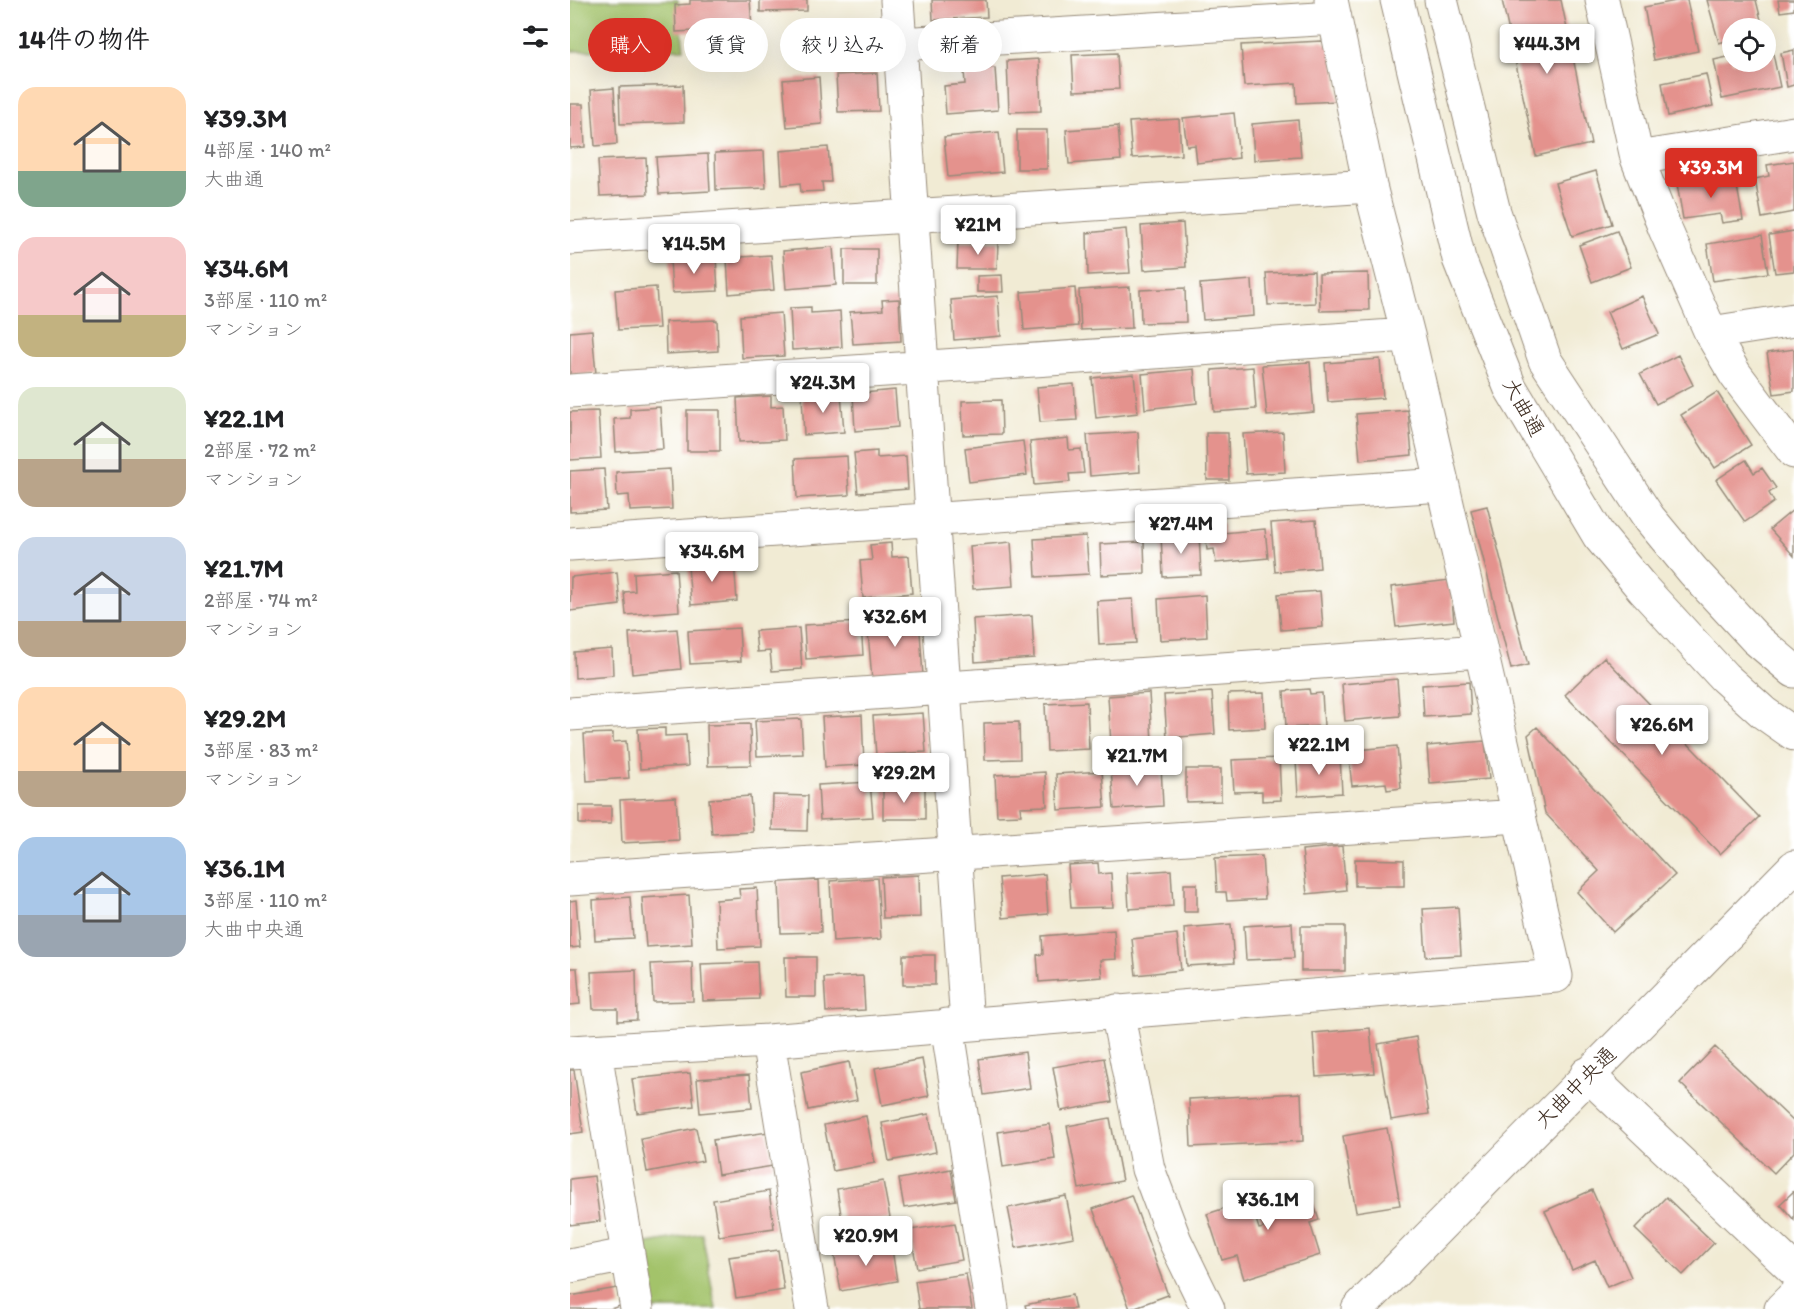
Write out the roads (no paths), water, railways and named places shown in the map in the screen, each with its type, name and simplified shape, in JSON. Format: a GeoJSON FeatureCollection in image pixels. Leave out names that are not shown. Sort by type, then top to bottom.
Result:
{"type":"FeatureCollection","features":[{"type":"Feature","properties":{"kind":"street"},"geometry":{"type":"LineString","coordinates":[[897,0],[898,18]]}},
{"type":"Feature","properties":{"kind":"street","name":"大曲通"},"geometry":{"type":"LineString","coordinates":[[1397,0],[1460,259],[1510,387],[1599,536],[1642,589],[1724,677],[1764,713],[1794,734]]}},
{"type":"Feature","properties":{"kind":"street","name":"大曲通"},"geometry":{"type":"LineString","coordinates":[[1441,0],[1494,212],[1545,360],[1649,518],[1693,571],[1756,639],[1794,671]]}},
{"type":"Feature","properties":{"kind":"street"},"geometry":{"type":"LineString","coordinates":[[1602,0],[1637,158],[1710,333],[1735,374],[1794,452]]}},
{"type":"Feature","properties":{"kind":"street"},"geometry":{"type":"LineString","coordinates":[[637,1309],[582,1051],[768,1041],[1556,976],[1408,335],[1370,186],[1333,9],[906,43]]}},
{"type":"Feature","properties":{"kind":"street"},"geometry":{"type":"LineString","coordinates":[[901,72],[923,369],[954,853],[957,1024],[992,1309]]}},
{"type":"Feature","properties":{"kind":"street"},"geometry":{"type":"LineString","coordinates":[[1637,158],[1794,132]]}},
{"type":"Feature","properties":{"kind":"street"},"geometry":{"type":"LineString","coordinates":[[570,238],[1370,186]]}},
{"type":"Feature","properties":{"kind":"street"},"geometry":{"type":"LineString","coordinates":[[1710,333],[1794,320]]}},
{"type":"Feature","properties":{"kind":"street"},"geometry":{"type":"LineString","coordinates":[[570,391],[1408,335]]}},
{"type":"Feature","properties":{"kind":"street"},"geometry":{"type":"LineString","coordinates":[[570,543],[1442,485]]}},
{"type":"Feature","properties":{"kind":"street"},"geometry":{"type":"LineString","coordinates":[[570,714],[1481,651]]}},
{"type":"Feature","properties":{"kind":"street"},"geometry":{"type":"LineString","coordinates":[[570,879],[1520,816]]}},
{"type":"Feature","properties":{"kind":"street","name":"大曲中央通"},"geometry":{"type":"LineString","coordinates":[[1358,1309],[1587,1074],[1794,867]]}},
{"type":"Feature","properties":{"kind":"street"},"geometry":{"type":"LineString","coordinates":[[1117,1011],[1148,1169],[1175,1241],[1208,1309]]}},
{"type":"Feature","properties":{"kind":"street"},"geometry":{"type":"LineString","coordinates":[[768,1041],[812,1309]]}},
{"type":"Feature","properties":{"kind":"street"},"geometry":{"type":"LineString","coordinates":[[1587,1074],[1794,1270]]}},
{"type":"Feature","properties":{"kind":"street"},"geometry":{"type":"LineString","coordinates":[[570,1266],[626,1255]]}},
{"type":"Feature","properties":{"kind":"street"},"geometry":{"type":"LineString","coordinates":[[1781,1309],[1794,1296]]}}]}
